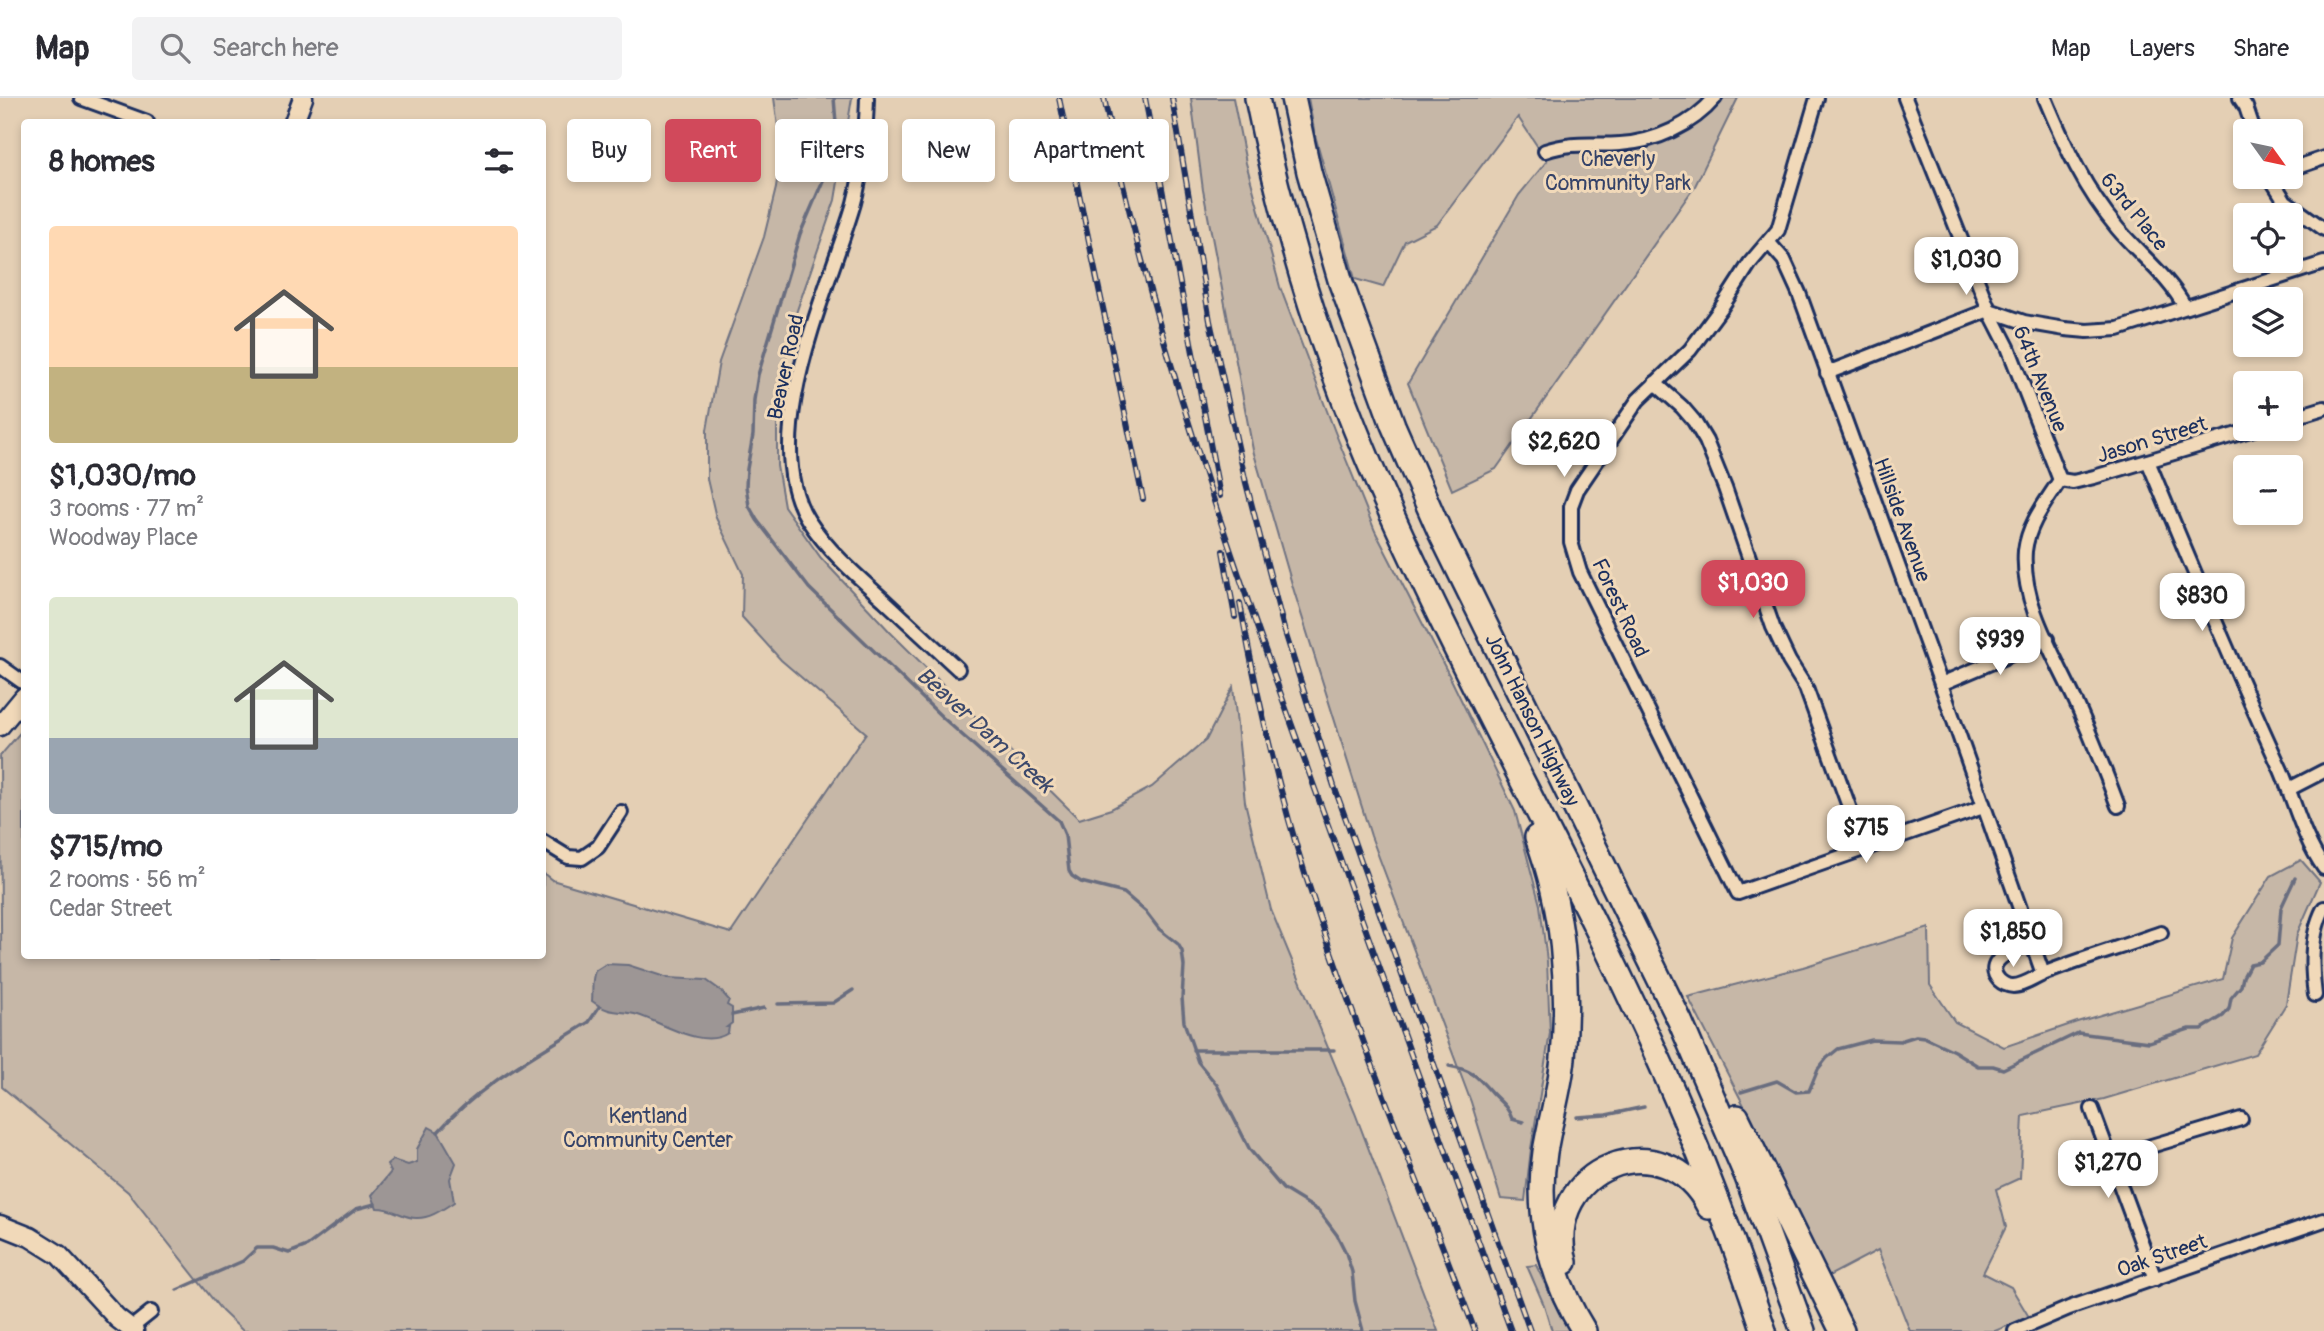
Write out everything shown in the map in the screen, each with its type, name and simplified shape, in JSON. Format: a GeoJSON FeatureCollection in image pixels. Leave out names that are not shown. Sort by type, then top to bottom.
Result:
{"type":"FeatureCollection","features":[{"type":"Feature","properties":{"kind":"highway","name":"John Hanson Highway"},"geometry":{"type":"LineString","coordinates":[[1256,98],[1290,239],[1337,382],[1396,522],[1662,1069],[1741,1263],[1764,1331]]}},
{"type":"Feature","properties":{"kind":"highway","name":"John Hanson Highway"},"geometry":{"type":"LineString","coordinates":[[1293,98],[1337,270],[1365,355],[1393,425],[1439,530],[1656,971],[1738,1156],[1802,1331]]}},
{"type":"Feature","properties":{"kind":"highway"},"geometry":{"type":"LineString","coordinates":[[1493,723],[1513,782],[1545,860],[1562,946],[1566,1017],[1564,1049],[1545,1152],[1543,1208],[1554,1268],[1571,1309],[1584,1331]]}},
{"type":"Feature","properties":{"kind":"highway"},"geometry":{"type":"LineString","coordinates":[[1656,971],[1687,1014],[1842,1331]]}},
{"type":"Feature","properties":{"kind":"highway"},"geometry":{"type":"LineString","coordinates":[[1598,1331],[1580,1300],[1567,1269],[1562,1235],[1566,1212],[1574,1197],[1592,1177],[1609,1167],[1641,1160],[1660,1163],[1682,1173],[1701,1193],[1741,1263]]}},
{"type":"Feature","properties":{"kind":"street"},"geometry":{"type":"LineString","coordinates":[[81,98],[139,119]]}},
{"type":"Feature","properties":{"kind":"street"},"geometry":{"type":"LineString","coordinates":[[295,119],[303,98]]}},
{"type":"Feature","properties":{"kind":"street","name":"Beaver Road"},"geometry":{"type":"LineString","coordinates":[[867,98],[863,157],[855,200],[813,323],[794,404],[792,468],[795,490],[807,518],[839,558],[958,669]]}},
{"type":"Feature","properties":{"kind":"street"},"geometry":{"type":"LineString","coordinates":[[1545,151],[1574,143],[1618,144],[1644,140],[1678,128],[1694,118],[1714,98]]}},
{"type":"Feature","properties":{"kind":"street","name":"Forest Road"},"geometry":{"type":"LineString","coordinates":[[1817,98],[1777,230],[1750,263],[1690,350],[1655,383],[1626,416],[1577,489],[1571,506],[1571,542],[1580,572],[1738,893],[1864,848]]}},
{"type":"Feature","properties":{"kind":"street","name":"64th Avenue"},"geometry":{"type":"LineString","coordinates":[[1905,98],[2060,480]]}},
{"type":"Feature","properties":{"kind":"street","name":"63rd Place"},"geometry":{"type":"LineString","coordinates":[[2045,98],[2067,152],[2088,191],[2120,231],[2178,293],[2185,307]]}},
{"type":"Feature","properties":{"kind":"street"},"geometry":{"type":"LineString","coordinates":[[2240,98],[2249,119]]}},
{"type":"Feature","properties":{"kind":"street"},"geometry":{"type":"LineString","coordinates":[[2303,165],[2324,158]]}},
{"type":"Feature","properties":{"kind":"street"},"geometry":{"type":"LineString","coordinates":[[2278,189],[2285,201],[2324,229]]}},
{"type":"Feature","properties":{"kind":"street","name":"Hillside Avenue"},"geometry":{"type":"LineString","coordinates":[[1769,243],[1784,260],[1793,278],[2043,974]]}},
{"type":"Feature","properties":{"kind":"street"},"geometry":{"type":"LineString","coordinates":[[1827,373],[1989,310],[2034,324],[2104,331],[2154,319],[2324,263]]}},
{"type":"Feature","properties":{"kind":"street"},"geometry":{"type":"LineString","coordinates":[[1655,383],[1695,421],[1706,441],[1777,636],[1806,688],[1864,848],[1983,807]]}},
{"type":"Feature","properties":{"kind":"street"},"geometry":{"type":"LineString","coordinates":[[2303,414],[2324,408]]}},
{"type":"Feature","properties":{"kind":"street","name":"Jason Street"},"geometry":{"type":"LineString","coordinates":[[2060,480],[2081,480],[2233,435]]}},
{"type":"Feature","properties":{"kind":"street"},"geometry":{"type":"LineString","coordinates":[[2148,461],[2226,648],[2289,789],[2304,830],[2324,868]]}},
{"type":"Feature","properties":{"kind":"street"},"geometry":{"type":"LineString","coordinates":[[2060,480],[2035,519],[2028,537],[2025,552],[2027,586],[2118,806]]}},
{"type":"Feature","properties":{"kind":"street"},"geometry":{"type":"LineString","coordinates":[[1941,684],[2047,639]]}},
{"type":"Feature","properties":{"kind":"street"},"geometry":{"type":"LineString","coordinates":[[0,666],[21,681]]}},
{"type":"Feature","properties":{"kind":"street"},"geometry":{"type":"LineString","coordinates":[[0,726],[21,701]]}},
{"type":"Feature","properties":{"kind":"street"},"geometry":{"type":"LineString","coordinates":[[2289,789],[2324,771]]}},
{"type":"Feature","properties":{"kind":"street"},"geometry":{"type":"LineString","coordinates":[[546,843],[568,857],[582,858],[598,846],[621,812]]}},
{"type":"Feature","properties":{"kind":"street"},"geometry":{"type":"LineString","coordinates":[[2315,995],[2313,945],[2318,919],[2324,908]]}},
{"type":"Feature","properties":{"kind":"street"},"geometry":{"type":"LineString","coordinates":[[2032,943],[2005,954],[1996,964],[1995,974],[2001,982],[2010,986],[2024,983],[2161,933]]}},
{"type":"Feature","properties":{"kind":"street"},"geometry":{"type":"LineString","coordinates":[[2092,1109],[2155,1279]]}},
{"type":"Feature","properties":{"kind":"street"},"geometry":{"type":"LineString","coordinates":[[2111,1158],[2241,1119]]}},
{"type":"Feature","properties":{"kind":"street","name":"Oak Street"},"geometry":{"type":"LineString","coordinates":[[2015,1331],[2069,1308],[2324,1220]]}},
{"type":"Feature","properties":{"kind":"street"},"geometry":{"type":"LineString","coordinates":[[0,1225],[30,1237],[59,1255],[131,1330],[150,1312]]}},
{"type":"Feature","properties":{"kind":"green space"},"geometry":{"type":"Polygon","coordinates":[[[774,98],[852,98],[848,119],[777,119],[774,98]]]}},
{"type":"Feature","properties":{"kind":"green space"},"geometry":{"type":"Polygon","coordinates":[[[1191,98],[1233,98],[1246,163],[1280,287],[1335,432],[1375,531],[1515,811],[1540,905],[1547,961],[1550,1033],[1525,1201],[1501,1199],[1471,1102],[1371,836],[1294,591],[1253,450],[1203,190],[1191,98]]]}},
{"type":"Feature","properties":{"kind":"green space","name":"Cheverly Community Park"},"geometry":{"type":"Polygon","coordinates":[[[1308,98],[1738,98],[1695,186],[1496,469],[1452,490],[1408,383],[1519,195],[1547,161],[1518,117],[1437,225],[1405,241],[1383,287],[1355,279],[1315,135],[1308,98]]]}},
{"type":"Feature","properties":{"kind":"green space","name":"Kentland Community Center"},"geometry":{"type":"Polygon","coordinates":[[[777,182],[838,182],[835,200],[794,319],[783,371],[777,422],[777,466],[784,506],[821,558],[892,634],[1079,819],[1111,809],[1152,787],[1206,740],[1233,687],[1245,802],[1271,910],[1355,1113],[1438,1331],[243,1331],[222,1311],[128,1192],[2,1087],[0,756],[21,732],[21,959],[546,959],[546,875],[552,880],[731,933],[866,733],[781,660],[742,617],[743,574],[716,518],[707,479],[707,430],[719,362],[764,237],[777,182]]]}},
{"type":"Feature","properties":{"kind":"green space"},"geometry":{"type":"Polygon","coordinates":[[[2301,860],[2320,882],[2297,934],[2286,1004],[2255,1054],[2104,1099],[2023,1116],[2020,1178],[1996,1189],[2006,1227],[1983,1273],[2011,1287],[2029,1317],[1995,1331],[1910,1331],[1878,1250],[1827,1277],[1753,1123],[1688,997],[1803,967],[1929,928],[1930,985],[1955,1022],[2004,1047],[2077,1022],[2223,979],[2232,938],[2271,876],[2301,860]]]}},
{"type":"Feature","properties":{"kind":"green space"},"geometry":{"type":"Polygon","coordinates":[[[1536,1265],[1570,1331],[1552,1331],[1527,1266],[1536,1265]]]}},
{"type":"Feature","properties":{"kind":"shaded area"},"geometry":{"type":"Polygon","coordinates":[[[606,964],[628,965],[668,978],[706,980],[729,1000],[727,1005],[732,1008],[732,1023],[727,1027],[728,1033],[718,1037],[695,1037],[638,1015],[599,1006],[592,1001],[593,979],[595,971],[606,964]]]}},
{"type":"Feature","properties":{"kind":"shaded area"},"geometry":{"type":"Polygon","coordinates":[[[429,1127],[438,1132],[456,1163],[450,1179],[454,1202],[421,1218],[411,1218],[377,1208],[372,1195],[391,1172],[387,1165],[393,1160],[408,1165],[417,1162],[417,1149],[429,1127]]]}},
{"type":"Feature","properties":{"kind":"waterway","name":"Beaver Dam Creek"},"geometry":{"type":"LineString","coordinates":[[834,98],[837,136],[834,155],[800,234],[758,375],[747,469],[749,506],[809,588],[942,717],[1059,821],[1065,835],[1069,871],[1072,876],[1081,882],[1124,893],[1146,912],[1159,929],[1178,944],[1184,966],[1184,1022],[1198,1062],[1217,1085],[1250,1150],[1283,1189],[1319,1211],[1337,1235],[1352,1272],[1355,1301],[1363,1331]]}},
{"type":"Feature","properties":{"kind":"waterway"},"geometry":{"type":"LineString","coordinates":[[1741,1092],[1777,1081],[1796,1092],[1809,1091],[1818,1069],[1838,1049],[1872,1040],[1900,1041],[1916,1036],[1924,1037],[1978,1066],[2003,1069],[2078,1033],[2149,1042],[2189,1029],[2202,1029],[2229,1009],[2231,998],[2241,986],[2250,964],[2260,962],[2278,945],[2281,908],[2295,878]]}},
{"type":"Feature","properties":{"kind":"waterway"},"geometry":{"type":"LineString","coordinates":[[778,1004],[833,1003],[853,990]]}},
{"type":"Feature","properties":{"kind":"waterway"},"geometry":{"type":"LineString","coordinates":[[438,1132],[490,1085],[589,1022],[599,1007]]}},
{"type":"Feature","properties":{"kind":"waterway"},"geometry":{"type":"LineString","coordinates":[[732,1015],[764,1008]]}},
{"type":"Feature","properties":{"kind":"waterway"},"geometry":{"type":"LineString","coordinates":[[1193,1050],[1334,1050]]}},
{"type":"Feature","properties":{"kind":"waterway"},"geometry":{"type":"LineString","coordinates":[[1449,1066],[1473,1074],[1503,1104],[1512,1119],[1523,1122]]}},
{"type":"Feature","properties":{"kind":"waterway"},"geometry":{"type":"LineString","coordinates":[[1577,1117],[1606,1115],[1644,1107]]}},
{"type":"Feature","properties":{"kind":"waterway"},"geometry":{"type":"LineString","coordinates":[[177,1290],[243,1261],[257,1248],[273,1248],[289,1253],[307,1246],[356,1209],[375,1204]]}},
{"type":"Feature","properties":{"kind":"railway"},"geometry":{"type":"LineString","coordinates":[[1059,98],[1143,499]]}},
{"type":"Feature","properties":{"kind":"railway"},"geometry":{"type":"LineString","coordinates":[[1104,98],[1145,271],[1222,526],[1511,1331]]}},
{"type":"Feature","properties":{"kind":"railway"},"geometry":{"type":"LineString","coordinates":[[1145,98],[1220,496]]}},
{"type":"Feature","properties":{"kind":"railway"},"geometry":{"type":"LineString","coordinates":[[1172,98],[1210,321],[1246,483],[1284,629],[1334,786],[1530,1331]]}},
{"type":"Feature","properties":{"kind":"railway"},"geometry":{"type":"LineString","coordinates":[[1223,551],[1235,617]]}},
{"type":"Feature","properties":{"kind":"railway"},"geometry":{"type":"LineString","coordinates":[[1240,603],[1269,743],[1307,880],[1367,1050],[1475,1331]]}}]}
